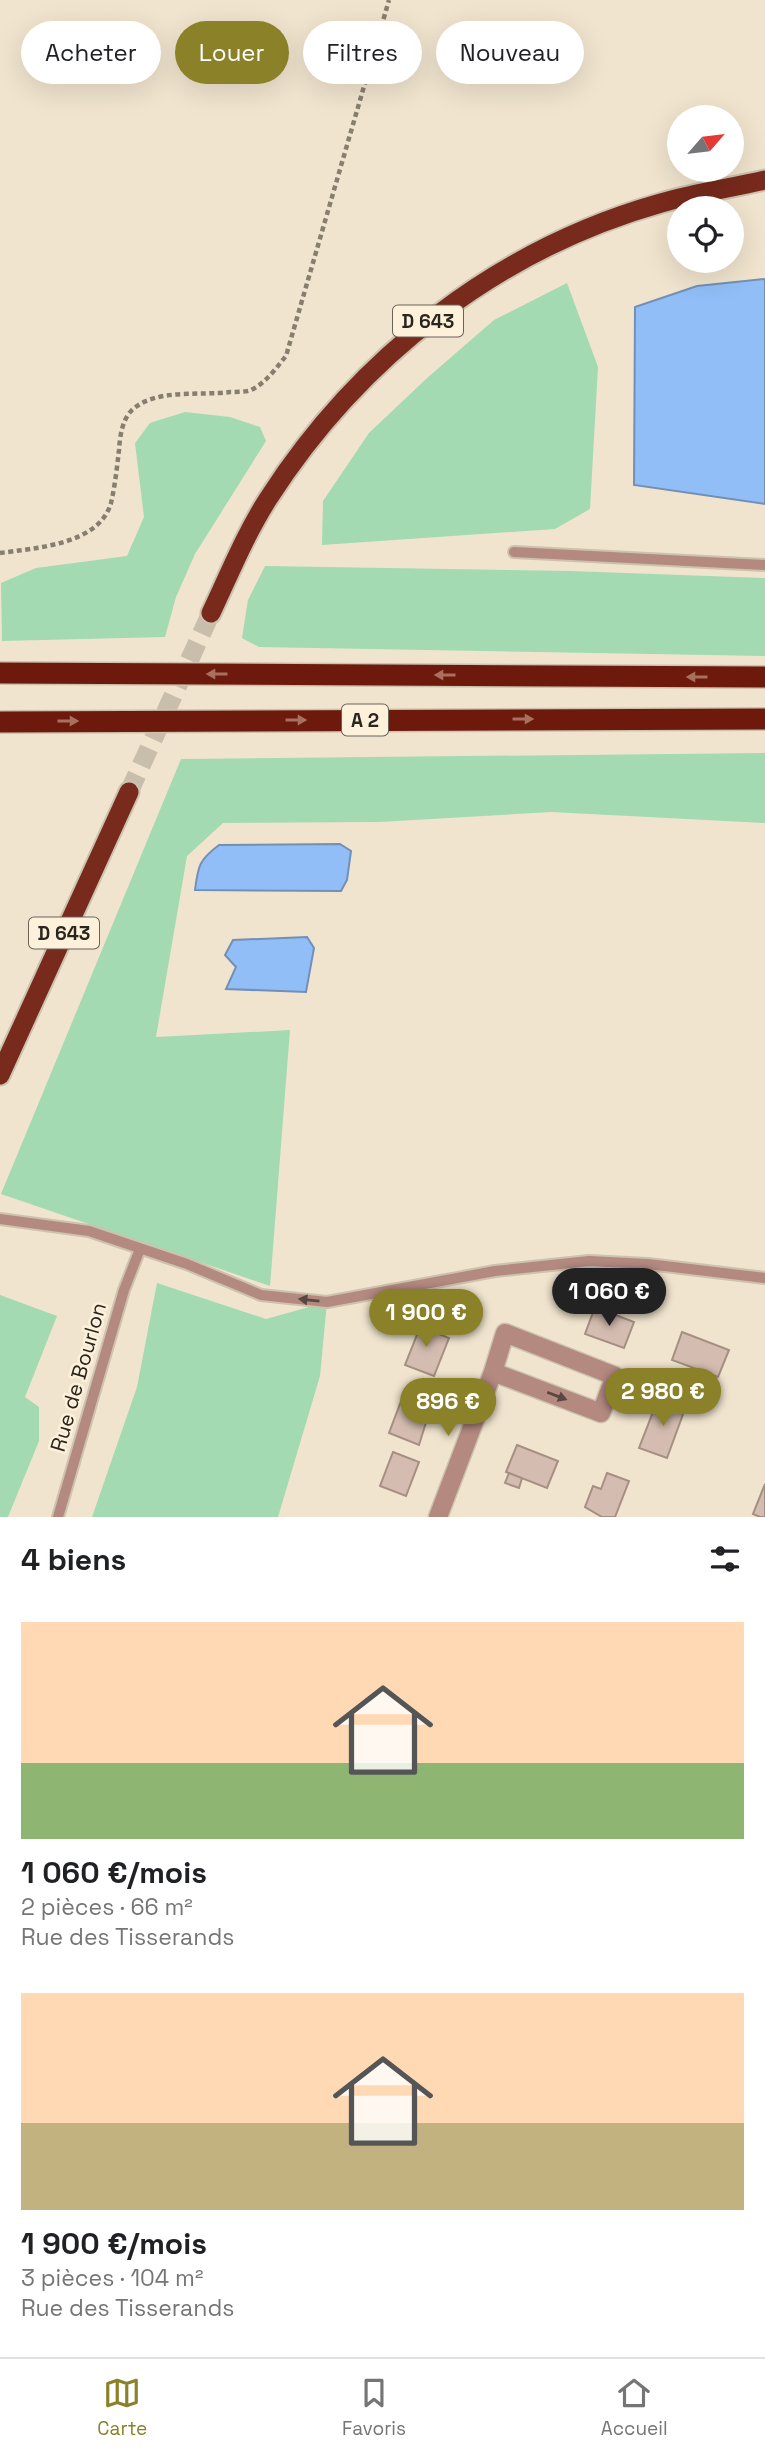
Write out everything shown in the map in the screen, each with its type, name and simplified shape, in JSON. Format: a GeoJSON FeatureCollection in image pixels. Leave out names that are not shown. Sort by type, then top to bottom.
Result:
{"type":"FeatureCollection","features":[{"type":"Feature","properties":{"kind":"highway","name":"D 643"},"geometry":{"type":"LineString","coordinates":[[211,613],[266,502],[295,460],[357,384],[423,325],[460,297],[553,243],[662,203],[765,180]]}},
{"type":"Feature","properties":{"kind":"highway","name":"A 2"},"geometry":{"type":"LineString","coordinates":[[0,673],[765,677]]}},
{"type":"Feature","properties":{"kind":"highway","name":"A 2"},"geometry":{"type":"LineString","coordinates":[[0,722],[765,719]]}},
{"type":"Feature","properties":{"kind":"highway","name":"D 643"},"geometry":{"type":"LineString","coordinates":[[0,1074],[129,792]]}},
{"type":"Feature","properties":{"kind":"street"},"geometry":{"type":"LineString","coordinates":[[438,1517],[505,1333],[615,1376],[601,1413],[493,1372]]}},
{"type":"Feature","properties":{"kind":"lane"},"geometry":{"type":"LineString","coordinates":[[514,552],[765,565]]}},
{"type":"Feature","properties":{"kind":"lane"},"geometry":{"type":"LineString","coordinates":[[0,1219],[89,1231],[187,1264],[261,1295],[327,1302],[495,1271],[589,1261],[648,1264],[765,1278]]}},
{"type":"Feature","properties":{"kind":"lane","name":"Rue de Bourlon"},"geometry":{"type":"LineString","coordinates":[[58,1517],[124,1290],[140,1249]]}},
{"type":"Feature","properties":{"kind":"path"},"geometry":{"type":"LineString","coordinates":[[0,554],[44,547],[80,536],[97,525],[110,505],[121,429],[131,411],[165,394],[206,395],[250,390],[268,378],[286,356],[389,0]]}},
{"type":"Feature","properties":{"kind":"green space"},"geometry":{"type":"Polygon","coordinates":[[[567,283],[598,367],[590,509],[555,529],[322,545],[323,501],[369,433],[494,320],[567,283]]]}},
{"type":"Feature","properties":{"kind":"green space"},"geometry":{"type":"Polygon","coordinates":[[[185,412],[230,417],[260,427],[266,441],[195,554],[176,597],[165,637],[2,641],[1,583],[36,568],[127,556],[144,517],[135,443],[150,423],[185,412]]]}},
{"type":"Feature","properties":{"kind":"green space"},"geometry":{"type":"Polygon","coordinates":[[[265,566],[571,571],[765,578],[765,656],[259,647],[242,638],[248,600],[265,566]]]}},
{"type":"Feature","properties":{"kind":"green space"},"geometry":{"type":"Polygon","coordinates":[[[765,753],[765,823],[551,812],[379,822],[223,823],[187,856],[156,1037],[290,1030],[270,1286],[1,1194],[181,759],[765,753]]]}},
{"type":"Feature","properties":{"kind":"green space"},"geometry":{"type":"Polygon","coordinates":[[[157,1283],[266,1319],[327,1302],[320,1376],[278,1517],[92,1517],[137,1387],[157,1283]]]}},
{"type":"Feature","properties":{"kind":"green space"},"geometry":{"type":"Polygon","coordinates":[[[0,1295],[57,1316],[25,1397],[39,1407],[39,1441],[8,1517],[0,1517],[0,1295]]]}},
{"type":"Feature","properties":{"kind":"water"},"geometry":{"type":"Polygon","coordinates":[[[765,279],[765,504],[634,485],[635,307],[697,286],[765,279]]]}},
{"type":"Feature","properties":{"kind":"water"},"geometry":{"type":"Polygon","coordinates":[[[340,844],[351,851],[347,880],[341,891],[195,890],[201,864],[219,845],[340,844]]]}},
{"type":"Feature","properties":{"kind":"water"},"geometry":{"type":"Polygon","coordinates":[[[307,937],[314,948],[306,992],[226,989],[236,967],[225,955],[233,940],[307,937]]]}},
{"type":"Feature","properties":{"kind":"building"},"geometry":{"type":"Polygon","coordinates":[[[595,1307],[634,1322],[624,1348],[585,1334],[595,1307]]]}},
{"type":"Feature","properties":{"kind":"building"},"geometry":{"type":"Polygon","coordinates":[[[426,1314],[421,1327],[449,1338],[434,1376],[405,1365],[420,1327],[409,1323],[410,1319],[426,1314]]]}},
{"type":"Feature","properties":{"kind":"building"},"geometry":{"type":"Polygon","coordinates":[[[682,1332],[729,1350],[718,1377],[672,1360],[682,1332]]]}},
{"type":"Feature","properties":{"kind":"building"},"geometry":{"type":"Polygon","coordinates":[[[403,1396],[440,1410],[436,1419],[428,1416],[419,1445],[389,1433],[403,1396]]]}},
{"type":"Feature","properties":{"kind":"building"},"geometry":{"type":"Polygon","coordinates":[[[662,1397],[686,1406],[667,1458],[639,1448],[655,1407],[658,1408],[662,1397]]]}},
{"type":"Feature","properties":{"kind":"building"},"geometry":{"type":"Polygon","coordinates":[[[517,1445],[558,1461],[547,1488],[506,1472],[517,1445]]]}},
{"type":"Feature","properties":{"kind":"building"},"geometry":{"type":"Polygon","coordinates":[[[393,1452],[419,1462],[406,1496],[380,1486],[393,1452]]]}},
{"type":"Feature","properties":{"kind":"building"},"geometry":{"type":"Polygon","coordinates":[[[509,1473],[522,1478],[519,1488],[505,1483],[509,1473]]]}},
{"type":"Feature","properties":{"kind":"building"},"geometry":{"type":"Polygon","coordinates":[[[607,1473],[629,1481],[615,1517],[602,1517],[585,1507],[593,1486],[601,1489],[607,1473]]]}},
{"type":"Feature","properties":{"kind":"building"},"geometry":{"type":"Polygon","coordinates":[[[765,1484],[765,1517],[760,1517],[753,1514],[765,1484]]]}},
{"type":"Feature","properties":{"kind":"tunnel"},"geometry":{"type":"LineString","coordinates":[[129,792],[211,613]]}}]}
